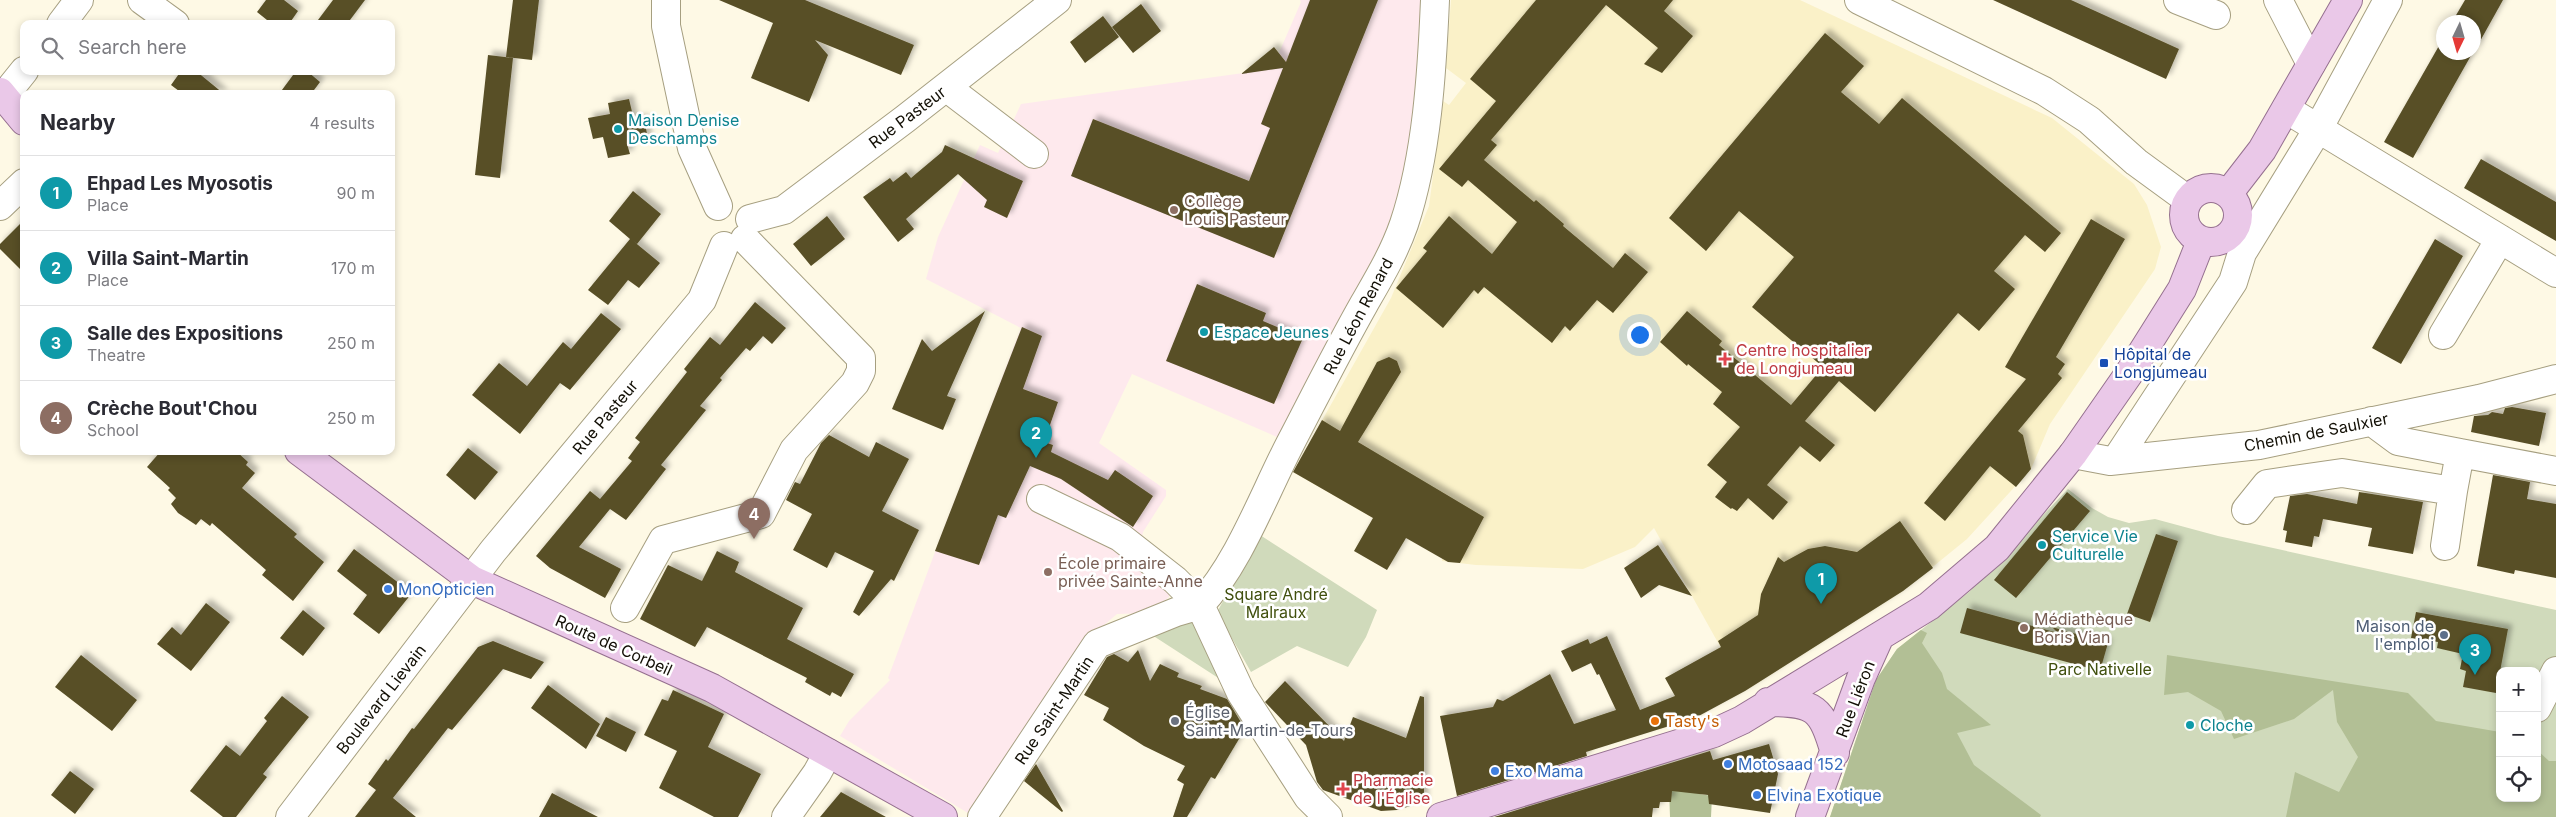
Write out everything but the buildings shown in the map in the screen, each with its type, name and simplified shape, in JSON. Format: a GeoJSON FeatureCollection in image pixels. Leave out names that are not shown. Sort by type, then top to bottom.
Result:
{"type":"FeatureCollection","features":[{"type":"Feature","properties":{"kind":"main road"},"geometry":{"type":"LineString","coordinates":[[2228,194],[2262,150],[2348,0]]}},
{"type":"Feature","properties":{"kind":"main road"},"geometry":{"type":"LineString","coordinates":[[2,94],[20,116]]}},
{"type":"Feature","properties":{"kind":"main road"},"geometry":{"type":"LineString","coordinates":[[2202,189],[2220,189],[2228,194],[2234,200],[2239,216],[2235,245],[2210,243],[2194,237],[2185,224],[2183,216],[2188,200],[2202,189]]}},
{"type":"Feature","properties":{"kind":"main road"},"geometry":{"type":"LineString","coordinates":[[1441,817],[1714,732],[1742,720],[1768,702],[1879,638],[1929,606],[1997,548],[2073,454],[2128,375],[2182,289],[2201,241]]}},
{"type":"Feature","properties":{"kind":"main road","name":"Route de Corbeil"},"geometry":{"type":"LineString","coordinates":[[304,455],[472,580],[712,688],[943,817]]}},
{"type":"Feature","properties":{"kind":"main road","name":"Rue Liéron"},"geometry":{"type":"LineString","coordinates":[[1810,817],[1861,678],[1879,638]]}},
{"type":"Feature","properties":{"kind":"main road"},"geometry":{"type":"LineString","coordinates":[[1768,702],[1794,702],[1811,707],[1825,720],[1835,753]]}},
{"type":"Feature","properties":{"kind":"street"},"geometry":{"type":"LineString","coordinates":[[64,20],[79,0]]}},
{"type":"Feature","properties":{"kind":"street"},"geometry":{"type":"LineString","coordinates":[[142,0],[170,20]]}},
{"type":"Feature","properties":{"kind":"street"},"geometry":{"type":"LineString","coordinates":[[666,0],[666,26],[692,148],[718,206]]}},
{"type":"Feature","properties":{"kind":"street","name":"Rue Pasteur"},"geometry":{"type":"LineString","coordinates":[[472,580],[702,300],[740,235],[784,210],[1058,0]]}},
{"type":"Feature","properties":{"kind":"street","name":"Rue Léon Renard"},"geometry":{"type":"LineString","coordinates":[[1200,605],[1223,576],[1364,304],[1385,270],[1404,224],[1417,178],[1432,68],[1435,0]]}},
{"type":"Feature","properties":{"kind":"street"},"geometry":{"type":"LineString","coordinates":[[1859,0],[2044,91],[2089,120],[2136,162],[2188,200]]}},
{"type":"Feature","properties":{"kind":"street"},"geometry":{"type":"LineString","coordinates":[[2178,0],[2216,15]]}},
{"type":"Feature","properties":{"kind":"street"},"geometry":{"type":"LineString","coordinates":[[2278,0],[2311,64]]}},
{"type":"Feature","properties":{"kind":"street"},"geometry":{"type":"LineString","coordinates":[[2116,460],[2233,282],[2235,245],[2318,129],[2388,0]]}},
{"type":"Feature","properties":{"kind":"street"},"geometry":{"type":"LineString","coordinates":[[2,94],[20,75]]}},
{"type":"Feature","properties":{"kind":"street"},"geometry":{"type":"LineString","coordinates":[[946,87],[1034,154]]}},
{"type":"Feature","properties":{"kind":"street"},"geometry":{"type":"LineString","coordinates":[[2286,109],[2556,272]]}},
{"type":"Feature","properties":{"kind":"street"},"geometry":{"type":"LineString","coordinates":[[0,206],[20,187]]}},
{"type":"Feature","properties":{"kind":"street"},"geometry":{"type":"LineString","coordinates":[[733,203],[746,212],[740,235],[716,242],[708,228],[708,220],[718,206],[733,203]]}},
{"type":"Feature","properties":{"kind":"street"},"geometry":{"type":"LineString","coordinates":[[625,608],[663,540],[761,514],[794,450],[855,383],[860,371],[861,358],[740,235]]}},
{"type":"Feature","properties":{"kind":"street"},"geometry":{"type":"LineString","coordinates":[[2443,335],[2500,239]]}},
{"type":"Feature","properties":{"kind":"street","name":"Chemin de Saulxier"},"geometry":{"type":"LineString","coordinates":[[2073,454],[2116,460],[2260,445],[2479,399],[2556,379]]}},
{"type":"Feature","properties":{"kind":"street"},"geometry":{"type":"LineString","coordinates":[[2371,421],[2398,441],[2556,471]]}},
{"type":"Feature","properties":{"kind":"street"},"geometry":{"type":"LineString","coordinates":[[2445,546],[2460,453]]}},
{"type":"Feature","properties":{"kind":"street"},"geometry":{"type":"LineString","coordinates":[[2246,510],[2267,484],[2342,472],[2453,491]]}},
{"type":"Feature","properties":{"kind":"street"},"geometry":{"type":"LineString","coordinates":[[1041,499],[1120,537],[1175,580],[1200,605],[1242,693],[1308,797],[1328,817]]}},
{"type":"Feature","properties":{"kind":"street","name":"Boulevard Lievain"},"geometry":{"type":"LineString","coordinates":[[290,817],[472,580]]}},
{"type":"Feature","properties":{"kind":"street","name":"Rue Saint-Martin"},"geometry":{"type":"LineString","coordinates":[[982,817],[1097,644],[1176,612],[1200,605]]}},
{"type":"Feature","properties":{"kind":"street"},"geometry":{"type":"LineString","coordinates":[[2541,700],[2556,671]]}},
{"type":"Feature","properties":{"kind":"street"},"geometry":{"type":"LineString","coordinates":[[786,817],[817,773],[828,753]]}},
{"type":"Feature","properties":{"kind":"shaded area","name":"Collège Louis Pasteur"},"geometry":{"type":"Polygon","coordinates":[[[1300,0],[1424,0],[1419,71],[1405,182],[1385,247],[1284,440],[1132,374],[1099,443],[1166,490],[1166,496],[1143,532],[1142,538],[1170,592],[1169,597],[1151,613],[1117,614],[1091,636],[968,813],[840,736],[849,721],[890,680],[888,678],[1021,328],[926,279],[938,237],[980,145],[998,153],[1021,104],[1272,69],[1301,2],[1300,0]]]}},
{"type":"Feature","properties":{"kind":"shaded area","name":"Centre hospitalier de Longjumeau"},"geometry":{"type":"Polygon","coordinates":[[[1451,0],[1800,0],[2052,118],[2134,184],[2147,205],[2161,247],[2155,269],[2050,424],[2031,469],[1967,539],[1903,591],[1745,691],[1654,528],[1635,547],[1583,569],[1476,565],[1442,561],[1442,558],[1293,472],[1391,298],[1429,206],[1443,101],[1449,105],[1466,83],[1446,68],[1451,0]]]}},
{"type":"Feature","properties":{"kind":"green space","name":"Parc Nativelle"},"geometry":{"type":"Polygon","coordinates":[[[2068,489],[2092,508],[2108,517],[2129,523],[2155,519],[2218,536],[2556,610],[2556,817],[1830,817],[1876,680],[1897,649],[1969,592],[2068,489]]]}},
{"type":"Feature","properties":{"kind":"green space","name":"Square André Malraux"},"geometry":{"type":"Polygon","coordinates":[[[1260,535],[1377,610],[1366,637],[1348,667],[1297,646],[1251,672],[1217,612],[1260,535]]]}},
{"type":"Feature","properties":{"kind":"green space"},"geometry":{"type":"Polygon","coordinates":[[[1191,621],[1226,683],[1152,635],[1191,621]]]}},
{"type":"Feature","properties":{"kind":"green space"},"geometry":{"type":"Polygon","coordinates":[[[1921,630],[1927,633],[1922,643],[1942,673],[1947,689],[1991,725],[1957,733],[1974,765],[2041,815],[2040,817],[1830,817],[1876,680],[1897,649],[1921,630]]]}},
{"type":"Feature","properties":{"kind":"green space"},"geometry":{"type":"Polygon","coordinates":[[[2167,655],[2408,693],[2436,721],[2496,731],[2496,802],[2541,802],[2541,754],[2549,761],[2556,761],[2556,817],[2286,817],[2295,772],[2339,792],[2358,757],[2337,722],[2333,690],[2294,719],[2234,739],[2221,711],[2188,692],[2164,695],[2167,655]]]}},
{"type":"Feature","properties":{"kind":"green space"},"geometry":{"type":"Polygon","coordinates":[[[1702,784],[1700,794],[1712,796],[1711,817],[1670,817],[1669,787],[1702,784]]]}},
{"type":"Feature","properties":{"kind":"place","name":"Maison Denise Deschamps"},"geometry":{"type":"Point","coordinates":[618,129]}},
{"type":"Feature","properties":{"kind":"place","name":"Collège Louis Pasteur"},"geometry":{"type":"Point","coordinates":[1174,210]}},
{"type":"Feature","properties":{"kind":"place","name":"Espace Jeunes"},"geometry":{"type":"Point","coordinates":[1204,332]}},
{"type":"Feature","properties":{"kind":"place","name":"Centre hospitalier de Longjumeau"},"geometry":{"type":"Point","coordinates":[1725,359]}},
{"type":"Feature","properties":{"kind":"place","name":"Hôpital de Longjumeau"},"geometry":{"type":"Point","coordinates":[2104,363]}},
{"type":"Feature","properties":{"kind":"place","name":"Villa Saint-Martin"},"geometry":{"type":"Point","coordinates":[1036,458]}},
{"type":"Feature","properties":{"kind":"place","name":"Crèche Bout'Chou"},"geometry":{"type":"Point","coordinates":[754,539]}},
{"type":"Feature","properties":{"kind":"place","name":"Service Vie Culturelle"},"geometry":{"type":"Point","coordinates":[2042,545]}},
{"type":"Feature","properties":{"kind":"place","name":"École primaire privée Sainte-Anne"},"geometry":{"type":"Point","coordinates":[1048,572]}},
{"type":"Feature","properties":{"kind":"place","name":"MonOpticien"},"geometry":{"type":"Point","coordinates":[388,589]}},
{"type":"Feature","properties":{"kind":"place","name":"Ehpad Les Myosotis"},"geometry":{"type":"Point","coordinates":[1821,604]}},
{"type":"Feature","properties":{"kind":"place","name":"Médiathèque Boris Vian"},"geometry":{"type":"Point","coordinates":[2024,628]}},
{"type":"Feature","properties":{"kind":"place","name":"Maison de l'emploi"},"geometry":{"type":"Point","coordinates":[2444,635]}},
{"type":"Feature","properties":{"kind":"place","name":"Salle des Expositions"},"geometry":{"type":"Point","coordinates":[2475,675]}},
{"type":"Feature","properties":{"kind":"place","name":"Église Saint-Martin-de-Tours"},"geometry":{"type":"Point","coordinates":[1175,721]}},
{"type":"Feature","properties":{"kind":"place","name":"Tasty's"},"geometry":{"type":"Point","coordinates":[1655,721]}},
{"type":"Feature","properties":{"kind":"place","name":"Cloche"},"geometry":{"type":"Point","coordinates":[2190,725]}},
{"type":"Feature","properties":{"kind":"place","name":"Motosaad 152"},"geometry":{"type":"Point","coordinates":[1728,764]}},
{"type":"Feature","properties":{"kind":"place","name":"Exo Mama"},"geometry":{"type":"Point","coordinates":[1495,771]}},
{"type":"Feature","properties":{"kind":"place","name":"Pharmacie de l'Église"},"geometry":{"type":"Point","coordinates":[1343,789]}},
{"type":"Feature","properties":{"kind":"place","name":"Elvina Exotique"},"geometry":{"type":"Point","coordinates":[1757,795]}}]}
